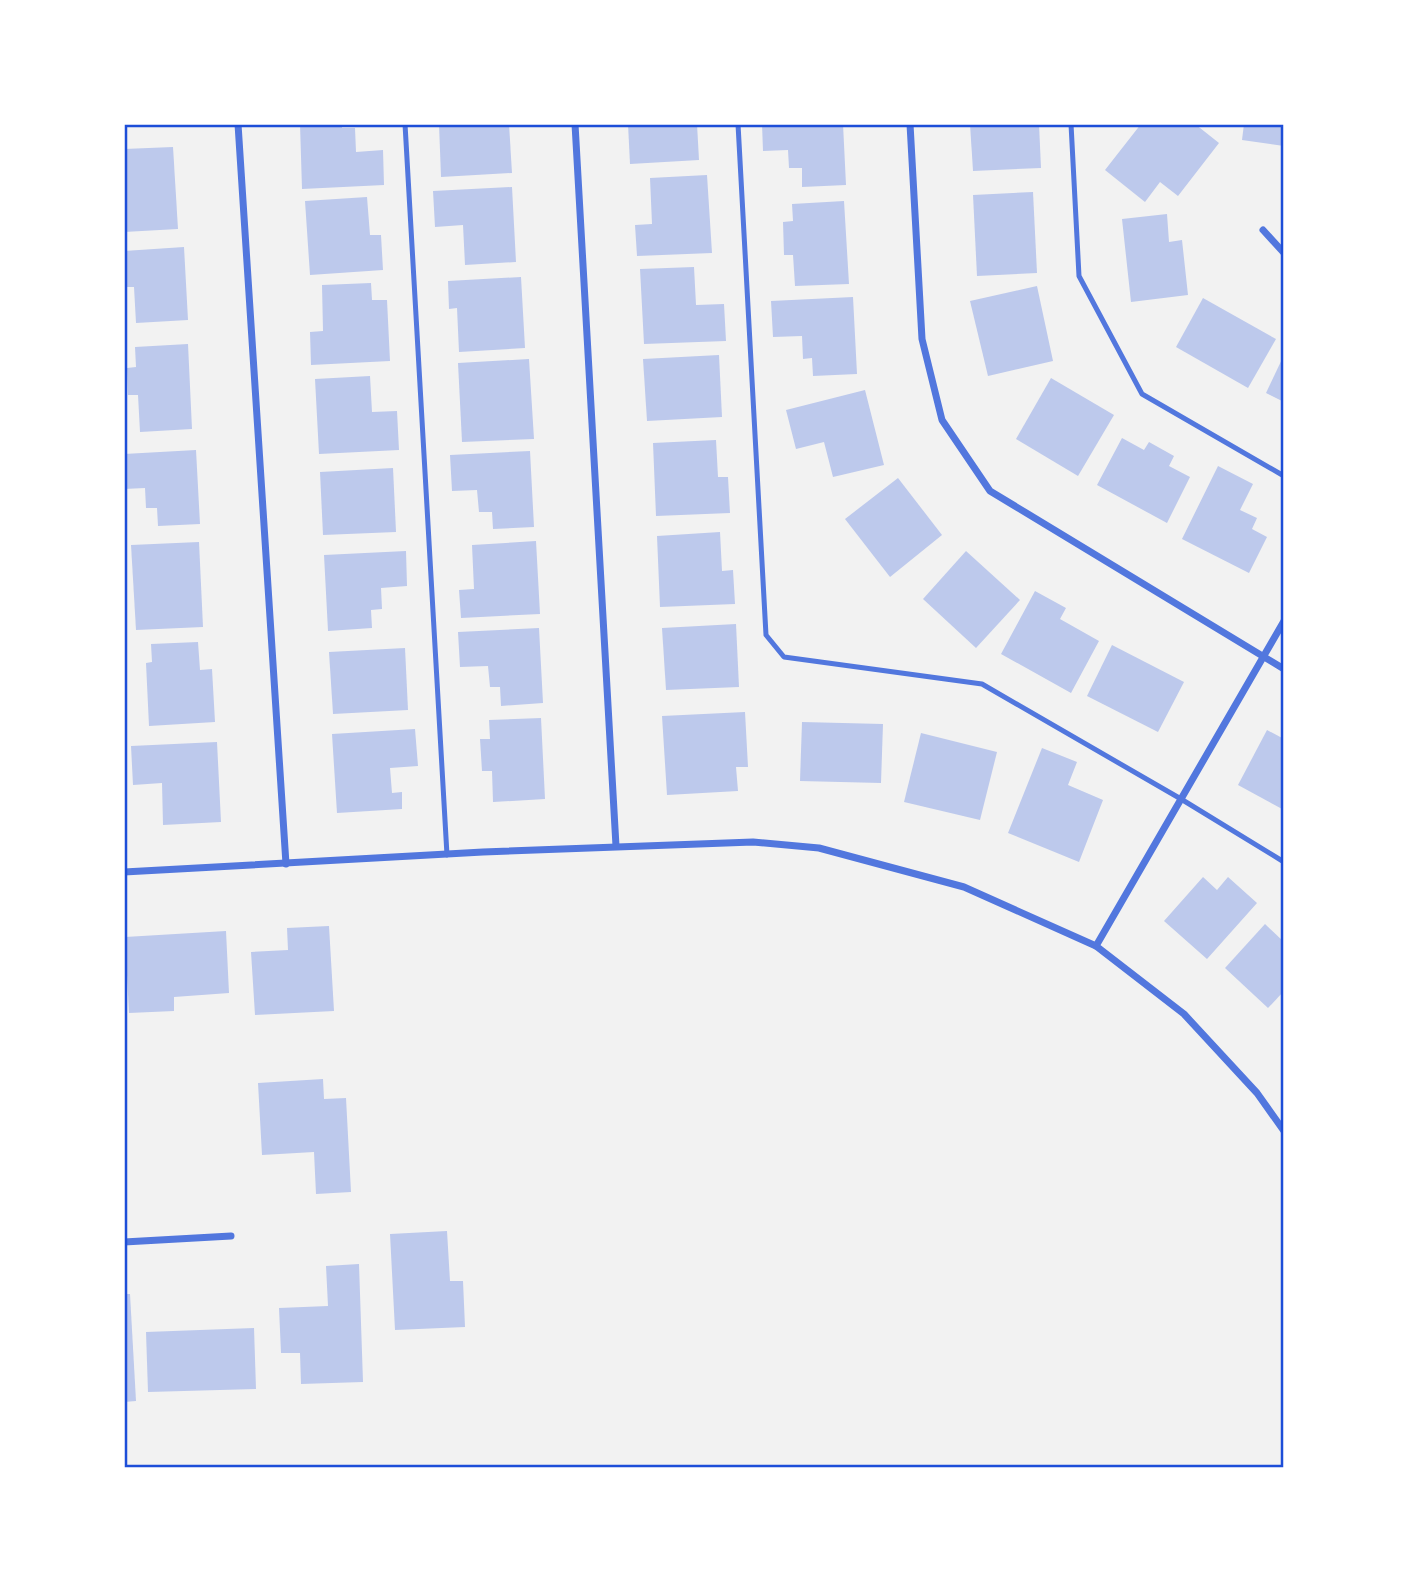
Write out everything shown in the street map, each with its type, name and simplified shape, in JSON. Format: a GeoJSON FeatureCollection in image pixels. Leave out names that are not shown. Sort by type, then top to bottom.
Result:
{"type":"FeatureCollection","features":[{"type":"Feature","properties":{"kind":"street"},"geometry":{"type":"LineString","coordinates":[[238,124],[286,864]]}},
{"type":"Feature","properties":{"kind":"street"},"geometry":{"type":"LineString","coordinates":[[575,124],[616,846]]}},
{"type":"Feature","properties":{"kind":"street"},"geometry":{"type":"LineString","coordinates":[[910,124],[922,339],[942,420],[990,491],[1284,669]]}},
{"type":"Feature","properties":{"kind":"street"},"geometry":{"type":"LineString","coordinates":[[1263,230],[1284,253]]}},
{"type":"Feature","properties":{"kind":"street"},"geometry":{"type":"LineString","coordinates":[[1096,947],[1284,621]]}},
{"type":"Feature","properties":{"kind":"street"},"geometry":{"type":"LineString","coordinates":[[124,872],[616,846],[753,842],[819,848],[964,887],[1096,947],[1184,1014],[1257,1093],[1284,1131]]}},
{"type":"Feature","properties":{"kind":"street"},"geometry":{"type":"LineString","coordinates":[[124,1242],[231,1236]]}},
{"type":"Feature","properties":{"kind":"lane"},"geometry":{"type":"LineString","coordinates":[[405,124],[447,855]]}},
{"type":"Feature","properties":{"kind":"lane"},"geometry":{"type":"LineString","coordinates":[[738,124],[766,635],[785,657],[982,684],[1284,862]]}},
{"type":"Feature","properties":{"kind":"lane"},"geometry":{"type":"LineString","coordinates":[[1071,124],[1079,276],[1142,394],[1284,476]]}},
{"type":"Feature","properties":{"kind":"building"},"geometry":{"type":"Polygon","coordinates":[[[300,124],[342,124],[342,128],[355,128],[356,152],[383,150],[384,185],[302,189],[300,124]]]}},
{"type":"Feature","properties":{"kind":"building"},"geometry":{"type":"Polygon","coordinates":[[[439,124],[509,124],[512,173],[441,177],[439,124]]]}},
{"type":"Feature","properties":{"kind":"building"},"geometry":{"type":"Polygon","coordinates":[[[628,124],[697,124],[699,160],[630,164],[628,124]]]}},
{"type":"Feature","properties":{"kind":"building"},"geometry":{"type":"Polygon","coordinates":[[[762,124],[843,124],[846,185],[802,187],[802,168],[789,168],[788,150],[763,151],[762,124]]]}},
{"type":"Feature","properties":{"kind":"building"},"geometry":{"type":"Polygon","coordinates":[[[970,124],[1039,124],[1041,168],[973,171],[970,124]]]}},
{"type":"Feature","properties":{"kind":"building"},"geometry":{"type":"Polygon","coordinates":[[[1141,124],[1195,124],[1219,143],[1178,196],[1160,182],[1145,202],[1105,170],[1141,124]]]}},
{"type":"Feature","properties":{"kind":"building"},"geometry":{"type":"Polygon","coordinates":[[[1244,124],[1284,124],[1284,146],[1242,140],[1244,124]]]}},
{"type":"Feature","properties":{"kind":"building"},"geometry":{"type":"Polygon","coordinates":[[[173,147],[178,229],[124,232],[124,149],[173,147]]]}},
{"type":"Feature","properties":{"kind":"building"},"geometry":{"type":"Polygon","coordinates":[[[707,175],[712,253],[637,256],[635,225],[652,224],[650,178],[707,175]]]}},
{"type":"Feature","properties":{"kind":"building"},"geometry":{"type":"Polygon","coordinates":[[[512,187],[516,262],[465,265],[463,225],[435,227],[433,191],[512,187]]]}},
{"type":"Feature","properties":{"kind":"building"},"geometry":{"type":"Polygon","coordinates":[[[1033,192],[1037,273],[977,276],[973,195],[1033,192]]]}},
{"type":"Feature","properties":{"kind":"building"},"geometry":{"type":"Polygon","coordinates":[[[367,197],[370,235],[381,235],[383,270],[310,275],[305,201],[367,197]]]}},
{"type":"Feature","properties":{"kind":"building"},"geometry":{"type":"Polygon","coordinates":[[[844,201],[849,284],[795,286],[793,255],[784,255],[783,222],[793,221],[792,204],[844,201]]]}},
{"type":"Feature","properties":{"kind":"building"},"geometry":{"type":"Polygon","coordinates":[[[1167,214],[1169,242],[1182,240],[1188,295],[1131,302],[1122,219],[1167,214]]]}},
{"type":"Feature","properties":{"kind":"building"},"geometry":{"type":"Polygon","coordinates":[[[184,247],[188,320],[136,323],[134,287],[124,287],[124,251],[184,247]]]}},
{"type":"Feature","properties":{"kind":"building"},"geometry":{"type":"Polygon","coordinates":[[[694,267],[696,305],[724,304],[726,341],[644,344],[640,269],[694,267]]]}},
{"type":"Feature","properties":{"kind":"building"},"geometry":{"type":"Polygon","coordinates":[[[521,277],[525,348],[459,352],[457,308],[449,309],[448,281],[521,277]]]}},
{"type":"Feature","properties":{"kind":"building"},"geometry":{"type":"Polygon","coordinates":[[[371,283],[372,300],[387,300],[390,361],[311,365],[310,332],[323,331],[322,285],[371,283]]]}},
{"type":"Feature","properties":{"kind":"building"},"geometry":{"type":"Polygon","coordinates":[[[1037,286],[1053,361],[988,376],[970,301],[1037,286]]]}},
{"type":"Feature","properties":{"kind":"building"},"geometry":{"type":"Polygon","coordinates":[[[853,297],[857,374],[813,376],[812,358],[803,359],[802,336],[773,337],[771,301],[853,297]]]}},
{"type":"Feature","properties":{"kind":"building"},"geometry":{"type":"Polygon","coordinates":[[[1203,298],[1276,339],[1248,388],[1176,347],[1203,298]]]}},
{"type":"Feature","properties":{"kind":"building"},"geometry":{"type":"Polygon","coordinates":[[[188,344],[192,429],[140,432],[138,395],[128,395],[127,368],[136,367],[135,347],[188,344]]]}},
{"type":"Feature","properties":{"kind":"building"},"geometry":{"type":"Polygon","coordinates":[[[719,355],[722,417],[647,421],[643,359],[719,355]]]}},
{"type":"Feature","properties":{"kind":"building"},"geometry":{"type":"Polygon","coordinates":[[[1284,355],[1284,402],[1266,393],[1284,355]]]}},
{"type":"Feature","properties":{"kind":"building"},"geometry":{"type":"Polygon","coordinates":[[[529,359],[534,439],[462,442],[458,363],[529,359]]]}},
{"type":"Feature","properties":{"kind":"building"},"geometry":{"type":"Polygon","coordinates":[[[370,376],[372,412],[397,411],[399,450],[319,454],[315,379],[370,376]]]}},
{"type":"Feature","properties":{"kind":"building"},"geometry":{"type":"Polygon","coordinates":[[[1051,378],[1114,415],[1078,476],[1016,439],[1051,378]]]}},
{"type":"Feature","properties":{"kind":"building"},"geometry":{"type":"Polygon","coordinates":[[[865,390],[884,465],[833,477],[824,442],[796,449],[786,410],[865,390]]]}},
{"type":"Feature","properties":{"kind":"building"},"geometry":{"type":"Polygon","coordinates":[[[1122,438],[1144,450],[1149,442],[1174,456],[1169,466],[1190,477],[1167,523],[1097,485],[1122,438]]]}},
{"type":"Feature","properties":{"kind":"building"},"geometry":{"type":"Polygon","coordinates":[[[716,440],[718,477],[728,477],[730,513],[656,516],[653,443],[716,440]]]}},
{"type":"Feature","properties":{"kind":"building"},"geometry":{"type":"Polygon","coordinates":[[[196,450],[200,524],[158,526],[157,508],[146,508],[145,488],[124,489],[124,454],[196,450]]]}},
{"type":"Feature","properties":{"kind":"building"},"geometry":{"type":"Polygon","coordinates":[[[530,451],[534,527],[493,529],[492,512],[479,512],[477,490],[452,491],[450,455],[530,451]]]}},
{"type":"Feature","properties":{"kind":"building"},"geometry":{"type":"Polygon","coordinates":[[[1218,466],[1253,484],[1240,510],[1257,518],[1252,529],[1267,537],[1249,573],[1182,539],[1218,466]]]}},
{"type":"Feature","properties":{"kind":"building"},"geometry":{"type":"Polygon","coordinates":[[[393,468],[396,532],[323,535],[320,472],[393,468]]]}},
{"type":"Feature","properties":{"kind":"building"},"geometry":{"type":"Polygon","coordinates":[[[898,478],[942,535],[890,577],[845,519],[898,478]]]}},
{"type":"Feature","properties":{"kind":"building"},"geometry":{"type":"Polygon","coordinates":[[[720,532],[722,571],[733,570],[735,604],[660,607],[657,536],[720,532]]]}},
{"type":"Feature","properties":{"kind":"building"},"geometry":{"type":"Polygon","coordinates":[[[536,541],[540,614],[461,618],[459,590],[474,589],[472,545],[536,541]]]}},
{"type":"Feature","properties":{"kind":"building"},"geometry":{"type":"Polygon","coordinates":[[[199,542],[203,627],[136,630],[131,545],[199,542]]]}},
{"type":"Feature","properties":{"kind":"building"},"geometry":{"type":"Polygon","coordinates":[[[406,551],[407,586],[381,588],[382,609],[371,610],[372,628],[328,631],[324,555],[406,551]]]}},
{"type":"Feature","properties":{"kind":"building"},"geometry":{"type":"Polygon","coordinates":[[[966,551],[1020,600],[976,648],[923,599],[966,551]]]}},
{"type":"Feature","properties":{"kind":"building"},"geometry":{"type":"Polygon","coordinates":[[[1035,591],[1066,608],[1060,619],[1099,641],[1071,693],[1001,654],[1035,591]]]}},
{"type":"Feature","properties":{"kind":"building"},"geometry":{"type":"Polygon","coordinates":[[[736,624],[739,687],[666,690],[662,628],[736,624]]]}},
{"type":"Feature","properties":{"kind":"building"},"geometry":{"type":"Polygon","coordinates":[[[539,628],[543,703],[501,706],[500,687],[490,687],[488,666],[460,667],[458,632],[539,628]]]}},
{"type":"Feature","properties":{"kind":"building"},"geometry":{"type":"Polygon","coordinates":[[[198,642],[200,670],[212,669],[215,722],[149,726],[146,663],[152,662],[151,644],[198,642]]]}},
{"type":"Feature","properties":{"kind":"building"},"geometry":{"type":"Polygon","coordinates":[[[1112,645],[1184,682],[1158,732],[1087,696],[1112,645]]]}},
{"type":"Feature","properties":{"kind":"building"},"geometry":{"type":"Polygon","coordinates":[[[405,648],[408,710],[333,714],[329,652],[405,648]]]}},
{"type":"Feature","properties":{"kind":"building"},"geometry":{"type":"Polygon","coordinates":[[[745,712],[748,767],[736,767],[738,791],[667,795],[662,716],[745,712]]]}},
{"type":"Feature","properties":{"kind":"building"},"geometry":{"type":"Polygon","coordinates":[[[541,718],[545,799],[493,802],[492,771],[482,771],[480,739],[490,739],[489,720],[541,718]]]}},
{"type":"Feature","properties":{"kind":"building"},"geometry":{"type":"Polygon","coordinates":[[[802,722],[883,724],[881,783],[800,781],[802,722]]]}},
{"type":"Feature","properties":{"kind":"building"},"geometry":{"type":"Polygon","coordinates":[[[415,729],[418,766],[390,768],[392,793],[402,792],[402,809],[337,813],[332,734],[415,729]]]}},
{"type":"Feature","properties":{"kind":"building"},"geometry":{"type":"Polygon","coordinates":[[[1267,730],[1284,739],[1284,810],[1238,785],[1267,730]]]}},
{"type":"Feature","properties":{"kind":"building"},"geometry":{"type":"Polygon","coordinates":[[[921,733],[997,752],[980,820],[904,802],[921,733]]]}},
{"type":"Feature","properties":{"kind":"building"},"geometry":{"type":"Polygon","coordinates":[[[217,742],[221,822],[163,825],[162,783],[133,785],[131,746],[217,742]]]}},
{"type":"Feature","properties":{"kind":"building"},"geometry":{"type":"Polygon","coordinates":[[[1042,748],[1077,762],[1068,785],[1103,800],[1079,862],[1008,833],[1042,748]]]}},
{"type":"Feature","properties":{"kind":"building"},"geometry":{"type":"Polygon","coordinates":[[[1203,877],[1217,890],[1228,877],[1257,903],[1207,959],[1164,921],[1203,877]]]}},
{"type":"Feature","properties":{"kind":"building"},"geometry":{"type":"Polygon","coordinates":[[[1265,924],[1284,942],[1284,991],[1268,1008],[1225,968],[1265,924]]]}},
{"type":"Feature","properties":{"kind":"building"},"geometry":{"type":"Polygon","coordinates":[[[329,926],[334,1011],[255,1015],[251,952],[288,950],[287,928],[329,926]]]}},
{"type":"Feature","properties":{"kind":"building"},"geometry":{"type":"Polygon","coordinates":[[[226,931],[229,993],[174,997],[174,1011],[129,1013],[125,937],[226,931]]]}},
{"type":"Feature","properties":{"kind":"building"},"geometry":{"type":"Polygon","coordinates":[[[323,1079],[324,1099],[346,1098],[351,1192],[316,1194],[314,1152],[262,1155],[258,1083],[323,1079]]]}},
{"type":"Feature","properties":{"kind":"building"},"geometry":{"type":"Polygon","coordinates":[[[447,1231],[450,1281],[463,1281],[465,1327],[395,1330],[390,1234],[447,1231]]]}},
{"type":"Feature","properties":{"kind":"building"},"geometry":{"type":"Polygon","coordinates":[[[359,1264],[363,1382],[301,1384],[300,1353],[281,1353],[279,1308],[328,1306],[326,1266],[359,1264]]]}},
{"type":"Feature","properties":{"kind":"building"},"geometry":{"type":"Polygon","coordinates":[[[124,1294],[130,1294],[136,1401],[124,1402],[124,1294]]]}},
{"type":"Feature","properties":{"kind":"building"},"geometry":{"type":"Polygon","coordinates":[[[254,1328],[256,1389],[148,1392],[146,1332],[254,1328]]]}}]}
